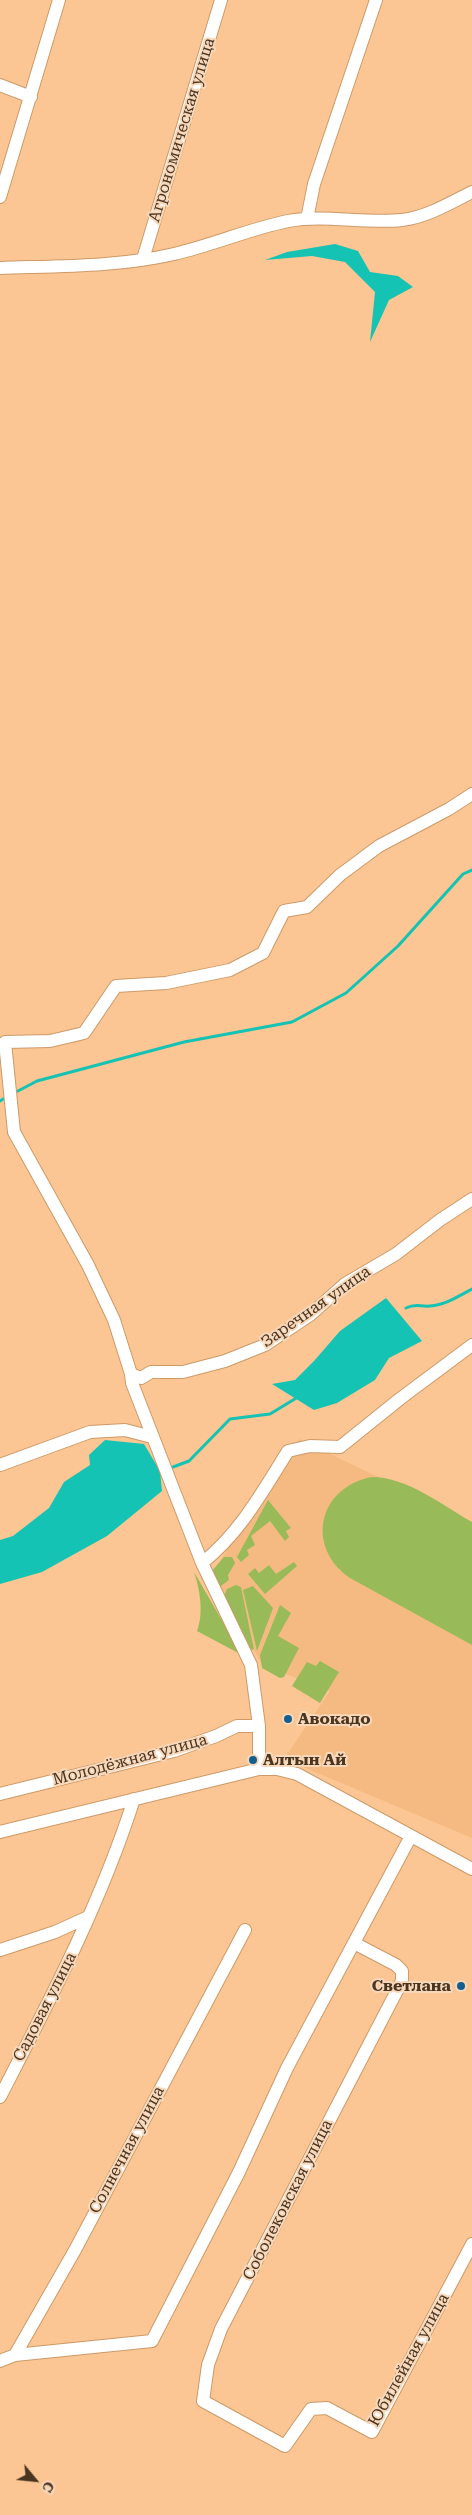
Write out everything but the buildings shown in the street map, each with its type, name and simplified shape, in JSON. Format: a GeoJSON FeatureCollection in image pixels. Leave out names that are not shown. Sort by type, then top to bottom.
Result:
{"type":"FeatureCollection","features":[{"type":"Feature","properties":{"kind":"street"},"geometry":{"type":"LineString","coordinates":[[0,198],[59,0]]}},
{"type":"Feature","properties":{"kind":"street","name":"Агрономическая улица"},"geometry":{"type":"LineString","coordinates":[[143,259],[221,0]]}},
{"type":"Feature","properties":{"kind":"street"},"geometry":{"type":"LineString","coordinates":[[306,219],[314,184],[376,0]]}},
{"type":"Feature","properties":{"kind":"street"},"geometry":{"type":"LineString","coordinates":[[0,85],[31,97]]}},
{"type":"Feature","properties":{"kind":"street"},"geometry":{"type":"LineString","coordinates":[[0,268],[96,264],[143,259],[174,254],[232,236],[306,219],[402,220],[426,214],[472,192]]}},
{"type":"Feature","properties":{"kind":"street"},"geometry":{"type":"LineString","coordinates":[[259,1769],[259,1726],[251,1665],[202,1563],[132,1383],[132,1374],[114,1320],[95,1281],[14,1132],[5,1042],[50,1041],[84,1033],[116,986],[166,983],[230,970],[263,953],[284,911],[307,907],[340,875],[379,846],[449,809],[472,794]]}},
{"type":"Feature","properties":{"kind":"street","name":"Заречная улица"},"geometry":{"type":"LineString","coordinates":[[132,1374],[141,1378],[152,1372],[183,1372],[225,1361],[265,1346],[310,1315],[345,1284],[396,1254],[440,1220],[472,1199]]}},
{"type":"Feature","properties":{"kind":"street"},"geometry":{"type":"LineString","coordinates":[[202,1563],[212,1555],[254,1507],[288,1451],[310,1446],[340,1447],[401,1398],[472,1346]]}},
{"type":"Feature","properties":{"kind":"street"},"geometry":{"type":"LineString","coordinates":[[0,1465],[90,1432],[125,1430],[152,1437]]}},
{"type":"Feature","properties":{"kind":"street","name":"Молодёжная улица"},"geometry":{"type":"LineString","coordinates":[[0,1794],[174,1751],[216,1736],[237,1726],[259,1726]]}},
{"type":"Feature","properties":{"kind":"street"},"geometry":{"type":"LineString","coordinates":[[0,1832],[259,1769],[277,1768],[297,1774],[472,1870]]}},
{"type":"Feature","properties":{"kind":"street"},"geometry":{"type":"LineString","coordinates":[[0,1950],[55,1932],[88,1916],[100,1892],[134,1800]]}},
{"type":"Feature","properties":{"kind":"street"},"geometry":{"type":"LineString","coordinates":[[0,2361],[15,2355],[152,2341],[239,2172],[288,2068],[411,1836]]}},
{"type":"Feature","properties":{"kind":"street","name":"Садовая улица"},"geometry":{"type":"LineString","coordinates":[[0,2097],[69,1962],[88,1916]]}},
{"type":"Feature","properties":{"kind":"street","name":"Солнечная улица"},"geometry":{"type":"LineString","coordinates":[[15,2355],[75,2250],[245,1930]]}},
{"type":"Feature","properties":{"kind":"street","name":"Соболековская улица"},"geometry":{"type":"LineString","coordinates":[[285,2446],[203,2401],[208,2365],[222,2329],[402,1981],[402,1971],[396,1965],[354,1943]]}},
{"type":"Feature","properties":{"kind":"street","name":"Юбилейная улица"},"geometry":{"type":"LineString","coordinates":[[285,2446],[310,2409],[327,2408],[372,2432],[472,2244]]}},
{"type":"Feature","properties":{"kind":"shaded area"},"geometry":{"type":"Polygon","coordinates":[[[299,1439],[472,1522],[472,1838],[284,1759],[330,1691],[262,1665],[213,1572],[299,1439]]]}},
{"type":"Feature","properties":{"kind":"green space"},"geometry":{"type":"Polygon","coordinates":[[[372,1477],[385,1478],[411,1487],[472,1522],[472,1645],[350,1578],[336,1565],[327,1551],[323,1535],[324,1520],[329,1505],[339,1493],[354,1483],[372,1477]]]}},
{"type":"Feature","properties":{"kind":"green space"},"geometry":{"type":"Polygon","coordinates":[[[268,1500],[291,1528],[286,1531],[289,1537],[285,1541],[270,1521],[251,1536],[255,1545],[247,1550],[249,1555],[241,1562],[237,1557],[268,1500]]]}},
{"type":"Feature","properties":{"kind":"green space"},"geometry":{"type":"Polygon","coordinates":[[[224,1557],[232,1557],[235,1563],[228,1575],[229,1580],[221,1586],[218,1585],[211,1572],[224,1557]]]}},
{"type":"Feature","properties":{"kind":"green space"},"geometry":{"type":"Polygon","coordinates":[[[294,1562],[297,1566],[265,1594],[248,1574],[255,1568],[259,1573],[269,1565],[276,1574],[294,1562]]]}},
{"type":"Feature","properties":{"kind":"green space"},"geometry":{"type":"Polygon","coordinates":[[[194,1572],[242,1655],[197,1631],[200,1617],[200,1602],[194,1572]]]}},
{"type":"Feature","properties":{"kind":"green space"},"geometry":{"type":"Polygon","coordinates":[[[236,1585],[241,1587],[254,1650],[251,1649],[224,1596],[227,1589],[236,1585]]]}},
{"type":"Feature","properties":{"kind":"green space"},"geometry":{"type":"Polygon","coordinates":[[[253,1586],[273,1608],[257,1651],[243,1590],[253,1586]]]}},
{"type":"Feature","properties":{"kind":"green space"},"geometry":{"type":"Polygon","coordinates":[[[280,1605],[291,1613],[278,1636],[299,1648],[284,1677],[280,1678],[262,1668],[260,1655],[280,1605]]]}},
{"type":"Feature","properties":{"kind":"green space"},"geometry":{"type":"Polygon","coordinates":[[[320,1661],[339,1672],[320,1703],[292,1686],[307,1662],[316,1666],[320,1661]]]}},
{"type":"Feature","properties":{"kind":"water"},"geometry":{"type":"Polygon","coordinates":[[[335,244],[358,251],[370,272],[398,276],[413,287],[389,300],[370,342],[375,292],[345,262],[312,256],[265,260],[287,252],[335,244]]]}},
{"type":"Feature","properties":{"kind":"water"},"geometry":{"type":"Polygon","coordinates":[[[386,1298],[422,1341],[389,1358],[375,1380],[337,1403],[314,1410],[272,1384],[295,1380],[340,1331],[386,1298]]]}},
{"type":"Feature","properties":{"kind":"water"},"geometry":{"type":"Polygon","coordinates":[[[105,1440],[144,1444],[160,1471],[162,1491],[107,1536],[42,1572],[0,1584],[0,1540],[13,1536],[49,1508],[64,1482],[90,1465],[89,1455],[105,1440]]]}},
{"type":"Feature","properties":{"kind":"waterway"},"geometry":{"type":"LineString","coordinates":[[18,1091],[37,1081],[184,1042],[292,1022],[346,993],[398,946],[463,874],[472,870]]}},
{"type":"Feature","properties":{"kind":"waterway"},"geometry":{"type":"LineString","coordinates":[[406,1308],[441,1304],[472,1289]]}},
{"type":"Feature","properties":{"kind":"waterway"},"geometry":{"type":"LineString","coordinates":[[173,1467],[189,1461],[230,1419],[270,1414],[298,1397]]}},
{"type":"Feature","properties":{"kind":"place","name":"Авокадо"},"geometry":{"type":"Point","coordinates":[288,1719]}},
{"type":"Feature","properties":{"kind":"place","name":"Алтын Ай"},"geometry":{"type":"Point","coordinates":[253,1760]}},
{"type":"Feature","properties":{"kind":"place","name":"Светлана"},"geometry":{"type":"Point","coordinates":[461,1986]}}]}
